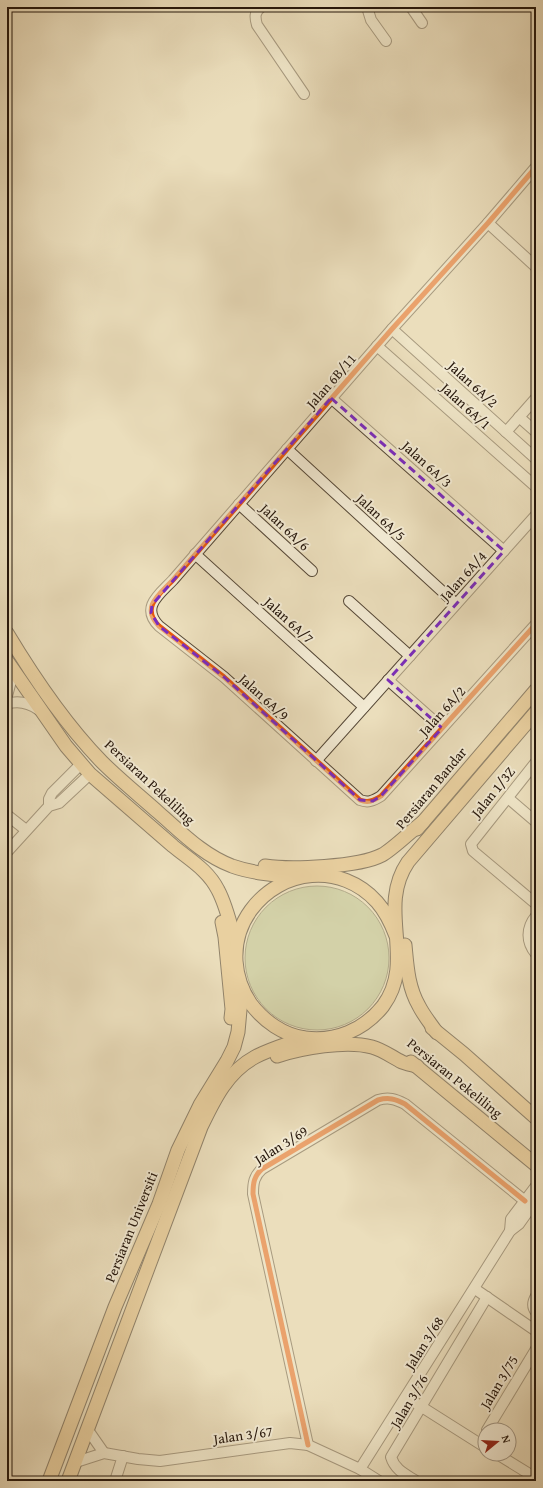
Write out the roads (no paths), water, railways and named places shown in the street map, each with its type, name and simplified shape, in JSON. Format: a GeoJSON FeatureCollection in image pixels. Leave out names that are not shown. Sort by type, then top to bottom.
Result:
{"type":"FeatureCollection","features":[{"type":"Feature","properties":{"kind":"main road","name":"Persiaran Pekeliling"},"geometry":{"type":"LineString","coordinates":[[7,633],[43,688],[77,733],[101,761],[121,781],[204,852],[232,866],[265,874],[298,878]]}},
{"type":"Feature","properties":{"kind":"main road"},"geometry":{"type":"LineString","coordinates":[[8,663],[81,764],[90,774],[174,847],[199,865],[209,876],[218,890],[227,912],[236,946]]}},
{"type":"Feature","properties":{"kind":"main road","name":"Persiaran Bandar"},"geometry":{"type":"LineString","coordinates":[[330,876],[367,869],[385,862],[399,850],[536,690]]}},
{"type":"Feature","properties":{"kind":"main road"},"geometry":{"type":"LineString","coordinates":[[396,936],[385,911],[376,901],[355,885],[343,879],[330,876],[314,875],[298,878],[268,891],[257,902],[240,930],[236,946],[236,967],[242,988],[248,1000],[266,1021],[278,1029],[304,1038],[318,1039],[331,1038],[344,1034],[366,1023],[383,1006],[389,996],[397,972],[398,954],[395,896],[401,871],[536,712]]}},
{"type":"Feature","properties":{"kind":"main road"},"geometry":{"type":"LineString","coordinates":[[159,813],[207,844],[247,862],[268,866],[302,868],[363,862],[383,855],[423,822]]}},
{"type":"Feature","properties":{"kind":"main road"},"geometry":{"type":"LineString","coordinates":[[437,828],[407,873],[401,904],[408,977],[412,992],[419,1007],[437,1032]]}},
{"type":"Feature","properties":{"kind":"main road"},"geometry":{"type":"LineString","coordinates":[[174,847],[206,884],[221,919],[225,937],[232,1009],[230,1032],[224,1054],[191,1110],[178,1150]]}},
{"type":"Feature","properties":{"kind":"main road","name":"Persiaran Pekeliling"},"geometry":{"type":"LineString","coordinates":[[397,972],[406,998],[421,1018],[536,1118]]}},
{"type":"Feature","properties":{"kind":"main road","name":"Persiaran Universiti"},"geometry":{"type":"LineString","coordinates":[[49,1481],[115,1307],[159,1204],[178,1150],[200,1105],[228,1061],[234,1047],[238,1032],[242,988]]}},
{"type":"Feature","properties":{"kind":"main road","name":"Persiaran Pekeliling"},"geometry":{"type":"LineString","coordinates":[[344,1034],[381,1041],[395,1050],[417,1066],[536,1165]]}},
{"type":"Feature","properties":{"kind":"main road","name":"Persiaran Universiti"},"geometry":{"type":"LineString","coordinates":[[68,1481],[188,1159],[216,1096],[235,1072],[254,1057],[304,1038]]}},
{"type":"Feature","properties":{"kind":"main road"},"geometry":{"type":"LineString","coordinates":[[188,1159],[218,1106],[234,1083],[250,1068],[270,1058],[286,1053],[327,1046],[360,1044],[373,1047],[387,1053],[403,1063],[417,1066]]}},
{"type":"Feature","properties":{"kind":"street"},"geometry":{"type":"LineString","coordinates":[[261,7],[256,12],[255,16],[257,25],[304,94]]}},
{"type":"Feature","properties":{"kind":"street"},"geometry":{"type":"LineString","coordinates":[[367,7],[371,20],[386,41]]}},
{"type":"Feature","properties":{"kind":"street"},"geometry":{"type":"LineString","coordinates":[[411,7],[422,23]]}},
{"type":"Feature","properties":{"kind":"street","name":"Jalan 6B/11"},"geometry":{"type":"LineString","coordinates":[[151,613],[154,599],[392,329],[535,171]]}},
{"type":"Feature","properties":{"kind":"street"},"geometry":{"type":"LineString","coordinates":[[488,223],[536,267]]}},
{"type":"Feature","properties":{"kind":"street","name":"Jalan 6A/2"},"geometry":{"type":"LineString","coordinates":[[392,329],[536,459]]}},
{"type":"Feature","properties":{"kind":"street","name":"Jalan 6A/1"},"geometry":{"type":"LineString","coordinates":[[377,346],[536,487]]}},
{"type":"Feature","properties":{"kind":"street","name":"Jalan 6A/3"},"geometry":{"type":"LineString","coordinates":[[331,398],[504,551]]}},
{"type":"Feature","properties":{"kind":"street"},"geometry":{"type":"LineString","coordinates":[[506,432],[536,398]]}},
{"type":"Feature","properties":{"kind":"street"},"geometry":{"type":"LineString","coordinates":[[519,417],[536,432]]}},
{"type":"Feature","properties":{"kind":"street","name":"Jalan 6A/5"},"geometry":{"type":"LineString","coordinates":[[287,449],[456,604]]}},
{"type":"Feature","properties":{"kind":"street","name":"Jalan 6A/6"},"geometry":{"type":"LineString","coordinates":[[239,504],[312,571]]}},
{"type":"Feature","properties":{"kind":"street","name":"Jalan 6A/4"},"geometry":{"type":"LineString","coordinates":[[316,761],[536,515]]}},
{"type":"Feature","properties":{"kind":"street","name":"Jalan 6A/7"},"geometry":{"type":"LineString","coordinates":[[195,554],[364,707]]}},
{"type":"Feature","properties":{"kind":"street"},"geometry":{"type":"LineString","coordinates":[[349,601],[410,656]]}},
{"type":"Feature","properties":{"kind":"street","name":"Jalan 6A/9"},"geometry":{"type":"LineString","coordinates":[[151,613],[155,622],[159,626],[224,677],[360,800]]}},
{"type":"Feature","properties":{"kind":"street","name":"Jalan 6A/2"},"geometry":{"type":"LineString","coordinates":[[360,800],[365,802],[373,801],[381,796],[536,624]]}},
{"type":"Feature","properties":{"kind":"street"},"geometry":{"type":"LineString","coordinates":[[7,696],[11,681],[8,663]]}},
{"type":"Feature","properties":{"kind":"street"},"geometry":{"type":"LineString","coordinates":[[388,680],[442,728]]}},
{"type":"Feature","properties":{"kind":"street"},"geometry":{"type":"LineString","coordinates":[[7,704],[18,702],[30,704],[43,712]]}},
{"type":"Feature","properties":{"kind":"street","name":"Jalan 1/3Z"},"geometry":{"type":"LineString","coordinates":[[536,762],[472,840],[471,844],[473,851],[536,904]]}},
{"type":"Feature","properties":{"kind":"street"},"geometry":{"type":"LineString","coordinates":[[49,806],[49,799],[52,793],[81,764]]}},
{"type":"Feature","properties":{"kind":"street"},"geometry":{"type":"LineString","coordinates":[[7,852],[49,806],[59,803],[90,774]]}},
{"type":"Feature","properties":{"kind":"street"},"geometry":{"type":"LineString","coordinates":[[508,798],[536,822]]}},
{"type":"Feature","properties":{"kind":"street"},"geometry":{"type":"LineString","coordinates":[[7,814],[26,830]]}},
{"type":"Feature","properties":{"kind":"street"},"geometry":{"type":"LineString","coordinates":[[536,916],[530,924],[528,935],[531,946],[536,954]]}},
{"type":"Feature","properties":{"kind":"street","name":"Jalan 3/69"},"geometry":{"type":"LineString","coordinates":[[308,1445],[253,1194],[254,1179],[257,1173],[378,1100],[394,1098],[405,1104],[532,1205]]}},
{"type":"Feature","properties":{"kind":"street","name":"Jalan 3/68"},"geometry":{"type":"LineString","coordinates":[[360,1469],[475,1289],[510,1231],[519,1224],[532,1205],[536,1186]]}},
{"type":"Feature","properties":{"kind":"street"},"geometry":{"type":"LineString","coordinates":[[475,1289],[536,1331]]}},
{"type":"Feature","properties":{"kind":"street"},"geometry":{"type":"LineString","coordinates":[[536,1296],[533,1302],[533,1307],[536,1312]]}},
{"type":"Feature","properties":{"kind":"street","name":"Jalan 3/76"},"geometry":{"type":"LineString","coordinates":[[416,1481],[398,1470],[391,1457],[487,1297]]}},
{"type":"Feature","properties":{"kind":"street","name":"Jalan 3/75"},"geometry":{"type":"LineString","coordinates":[[491,1422],[536,1348]]}},
{"type":"Feature","properties":{"kind":"street"},"geometry":{"type":"LineString","coordinates":[[406,1397],[421,1408],[477,1442]]}},
{"type":"Feature","properties":{"kind":"street"},"geometry":{"type":"LineString","coordinates":[[76,1462],[104,1453],[88,1430]]}},
{"type":"Feature","properties":{"kind":"street","name":"Jalan 3/67"},"geometry":{"type":"LineString","coordinates":[[104,1453],[138,1460],[160,1461],[290,1443],[308,1445],[360,1469],[379,1481]]}},
{"type":"Feature","properties":{"kind":"street"},"geometry":{"type":"LineString","coordinates":[[115,1481],[123,1456]]}},
{"type":"Feature","properties":{"kind":"street"},"geometry":{"type":"LineString","coordinates":[[510,1462],[535,1477]]}}]}
